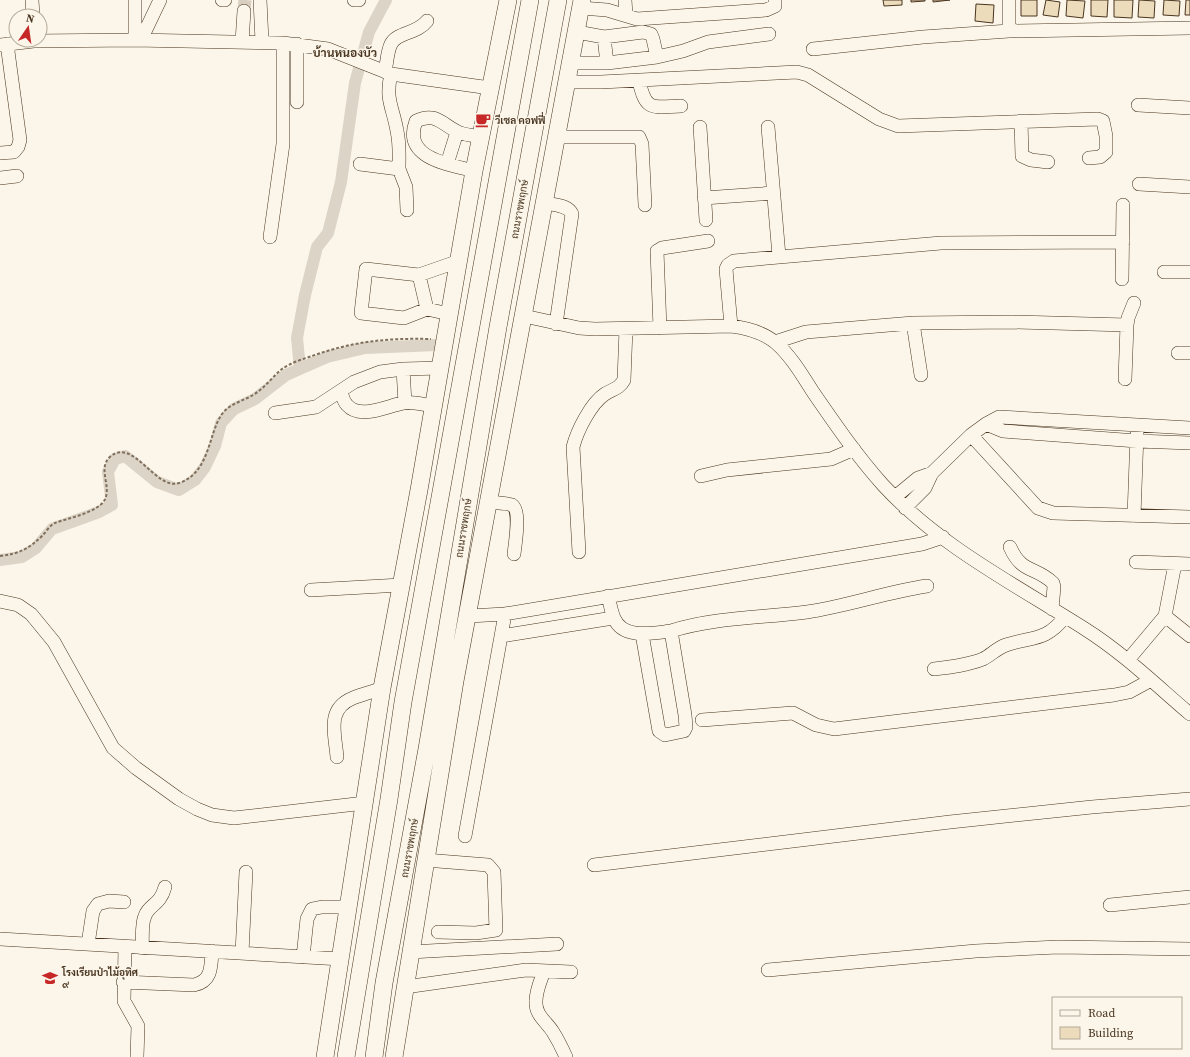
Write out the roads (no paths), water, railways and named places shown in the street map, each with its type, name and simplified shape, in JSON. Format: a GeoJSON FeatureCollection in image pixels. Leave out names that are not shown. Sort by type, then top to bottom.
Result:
{"type":"FeatureCollection","features":[{"type":"Feature","properties":{"kind":"main road"},"geometry":{"type":"LineString","coordinates":[[325,1057],[381,696],[441,368],[480,136],[508,0]]}},
{"type":"Feature","properties":{"kind":"main road"},"geometry":{"type":"LineString","coordinates":[[346,1057],[358,975],[389,799],[402,702],[530,0]]}},
{"type":"Feature","properties":{"kind":"main road","name":"ถนนราชพฤกษ์"},"geometry":{"type":"LineString","coordinates":[[374,1057],[384,983],[427,749],[498,327],[558,0]]}},
{"type":"Feature","properties":{"kind":"main road","name":"ถนนราชพฤกษ์"},"geometry":{"type":"LineString","coordinates":[[456,681],[582,4]]}},
{"type":"Feature","properties":{"kind":"main road"},"geometry":{"type":"LineString","coordinates":[[427,749],[456,681]]}},
{"type":"Feature","properties":{"kind":"main road"},"geometry":{"type":"LineString","coordinates":[[394,1057],[425,860],[456,681]]}},
{"type":"Feature","properties":{"kind":"main road"},"geometry":{"type":"LineString","coordinates":[[381,696],[389,799]]}},
{"type":"Feature","properties":{"kind":"street"},"geometry":{"type":"LineString","coordinates":[[135,0],[138,40]]}},
{"type":"Feature","properties":{"kind":"street"},"geometry":{"type":"LineString","coordinates":[[138,40],[160,0]]}},
{"type":"Feature","properties":{"kind":"street"},"geometry":{"type":"LineString","coordinates":[[260,0],[262,41]]}},
{"type":"Feature","properties":{"kind":"street"},"geometry":{"type":"LineString","coordinates":[[354,0],[359,0]]}},
{"type":"Feature","properties":{"kind":"street"},"geometry":{"type":"LineString","coordinates":[[625,0],[626,16]]}},
{"type":"Feature","properties":{"kind":"street"},"geometry":{"type":"LineString","coordinates":[[582,4],[636,19],[766,10],[775,6],[775,0]]}},
{"type":"Feature","properties":{"kind":"street"},"geometry":{"type":"LineString","coordinates":[[1009,0],[1009,31]]}},
{"type":"Feature","properties":{"kind":"street"},"geometry":{"type":"LineString","coordinates":[[242,42],[245,4]]}},
{"type":"Feature","properties":{"kind":"street"},"geometry":{"type":"LineString","coordinates":[[407,210],[406,187],[399,169],[397,130],[388,97],[388,73],[392,43],[401,35],[417,31],[427,21]]}},
{"type":"Feature","properties":{"kind":"street"},"geometry":{"type":"LineString","coordinates":[[814,49],[923,37],[1009,31],[1190,28]]}},
{"type":"Feature","properties":{"kind":"street"},"geometry":{"type":"LineString","coordinates":[[577,32],[604,37],[630,32],[644,32],[651,34],[657,57]]}},
{"type":"Feature","properties":{"kind":"street"},"geometry":{"type":"LineString","coordinates":[[571,63],[607,63],[657,57],[683,51],[708,42],[769,34]]}},
{"type":"Feature","properties":{"kind":"street"},"geometry":{"type":"LineString","coordinates":[[604,37],[607,63]]}},
{"type":"Feature","properties":{"kind":"street"},"geometry":{"type":"LineString","coordinates":[[48,40],[262,41],[297,44],[312,46],[342,54],[372,68],[388,73],[490,88]]}},
{"type":"Feature","properties":{"kind":"street"},"geometry":{"type":"LineString","coordinates":[[270,237],[283,144],[284,43]]}},
{"type":"Feature","properties":{"kind":"street"},"geometry":{"type":"LineString","coordinates":[[297,44],[297,102]]}},
{"type":"Feature","properties":{"kind":"street"},"geometry":{"type":"LineString","coordinates":[[0,153],[14,152],[18,147],[20,140],[3,45]]}},
{"type":"Feature","properties":{"kind":"street"},"geometry":{"type":"LineString","coordinates":[[567,82],[639,81],[786,71],[797,72],[808,75],[879,119],[898,126],[1092,118],[1103,121],[1106,136],[1106,152],[1100,157],[1089,158]]}},
{"type":"Feature","properties":{"kind":"street"},"geometry":{"type":"LineString","coordinates":[[639,81],[643,99],[648,105],[681,106]]}},
{"type":"Feature","properties":{"kind":"street"},"geometry":{"type":"LineString","coordinates":[[1138,105],[1190,108]]}},
{"type":"Feature","properties":{"kind":"street"},"geometry":{"type":"LineString","coordinates":[[474,171],[447,164],[428,157],[421,152],[417,145],[414,126],[416,121],[424,117],[432,118],[442,120],[457,132],[480,136]]}},
{"type":"Feature","properties":{"kind":"street"},"geometry":{"type":"LineString","coordinates":[[1021,121],[1022,156],[1031,160],[1048,162]]}},
{"type":"Feature","properties":{"kind":"street"},"geometry":{"type":"LineString","coordinates":[[700,126],[706,220]]}},
{"type":"Feature","properties":{"kind":"street"},"geometry":{"type":"LineString","coordinates":[[768,127],[779,256]]}},
{"type":"Feature","properties":{"kind":"street"},"geometry":{"type":"LineString","coordinates":[[447,164],[457,132]]}},
{"type":"Feature","properties":{"kind":"street"},"geometry":{"type":"LineString","coordinates":[[558,136],[639,137],[642,144],[645,205]]}},
{"type":"Feature","properties":{"kind":"street"},"geometry":{"type":"LineString","coordinates":[[360,164],[399,169]]}},
{"type":"Feature","properties":{"kind":"street"},"geometry":{"type":"LineString","coordinates":[[0,178],[17,176]]}},
{"type":"Feature","properties":{"kind":"street"},"geometry":{"type":"LineString","coordinates":[[1139,184],[1190,187]]}},
{"type":"Feature","properties":{"kind":"street"},"geometry":{"type":"LineString","coordinates":[[704,198],[773,193]]}},
{"type":"Feature","properties":{"kind":"street"},"geometry":{"type":"LineString","coordinates":[[546,203],[565,207],[570,210],[572,214],[556,324]]}},
{"type":"Feature","properties":{"kind":"street"},"geometry":{"type":"LineString","coordinates":[[1122,279],[1123,205]]}},
{"type":"Feature","properties":{"kind":"street"},"geometry":{"type":"LineString","coordinates":[[660,328],[657,251],[662,248],[708,241]]}},
{"type":"Feature","properties":{"kind":"street"},"geometry":{"type":"LineString","coordinates":[[731,326],[726,269],[728,264],[734,261],[941,243],[1123,242]]}},
{"type":"Feature","properties":{"kind":"street"},"geometry":{"type":"LineString","coordinates":[[449,314],[426,308],[404,318],[361,313],[366,269],[419,275],[459,261]]}},
{"type":"Feature","properties":{"kind":"street"},"geometry":{"type":"LineString","coordinates":[[1164,272],[1190,272]]}},
{"type":"Feature","properties":{"kind":"street"},"geometry":{"type":"LineString","coordinates":[[419,275],[426,308]]}},
{"type":"Feature","properties":{"kind":"street"},"geometry":{"type":"LineString","coordinates":[[1125,379],[1127,325],[1134,303]]}},
{"type":"Feature","properties":{"kind":"street"},"geometry":{"type":"LineString","coordinates":[[524,316],[579,328],[626,329],[731,326],[757,332],[775,342],[792,361],[854,449],[905,508],[943,537],[1052,609],[1104,641],[1190,714]]}},
{"type":"Feature","properties":{"kind":"street"},"geometry":{"type":"LineString","coordinates":[[775,342],[806,332],[913,323],[1012,322],[1127,325]]}},
{"type":"Feature","properties":{"kind":"street"},"geometry":{"type":"LineString","coordinates":[[913,323],[922,375]]}},
{"type":"Feature","properties":{"kind":"street"},"geometry":{"type":"LineString","coordinates":[[579,552],[573,447],[579,429],[598,400],[605,394],[621,386],[624,380],[626,329]]}},
{"type":"Feature","properties":{"kind":"street"},"geometry":{"type":"LineString","coordinates":[[275,413],[316,407],[366,376],[403,369],[441,368]]}},
{"type":"Feature","properties":{"kind":"street"},"geometry":{"type":"LineString","coordinates":[[403,369],[405,403]]}},
{"type":"Feature","properties":{"kind":"street"},"geometry":{"type":"LineString","coordinates":[[341,391],[345,404],[351,409],[360,412],[377,410],[405,403],[434,406]]}},
{"type":"Feature","properties":{"kind":"street"},"geometry":{"type":"LineString","coordinates":[[905,508],[925,488],[932,473],[971,435],[999,417],[1190,428]]}},
{"type":"Feature","properties":{"kind":"street"},"geometry":{"type":"LineString","coordinates":[[986,424],[1003,431],[1137,442],[1190,443]]}},
{"type":"Feature","properties":{"kind":"street"},"geometry":{"type":"LineString","coordinates":[[1134,516],[1138,426]]}},
{"type":"Feature","properties":{"kind":"street"},"geometry":{"type":"LineString","coordinates":[[971,435],[1038,508],[1044,511],[1053,513],[1190,517]]}},
{"type":"Feature","properties":{"kind":"street"},"geometry":{"type":"LineString","coordinates":[[701,476],[727,470],[831,459],[854,449]]}},
{"type":"Feature","properties":{"kind":"street"},"geometry":{"type":"LineString","coordinates":[[895,497],[918,478],[932,473]]}},
{"type":"Feature","properties":{"kind":"street"},"geometry":{"type":"LineString","coordinates":[[490,502],[512,505],[515,509],[517,524],[514,554]]}},
{"type":"Feature","properties":{"kind":"street"},"geometry":{"type":"LineString","coordinates":[[469,616],[505,614],[922,544],[943,537]]}},
{"type":"Feature","properties":{"kind":"street"},"geometry":{"type":"LineString","coordinates":[[1010,547],[1016,560],[1053,583],[1052,609]]}},
{"type":"Feature","properties":{"kind":"street"},"geometry":{"type":"LineString","coordinates":[[1136,562],[1190,564]]}},
{"type":"Feature","properties":{"kind":"street"},"geometry":{"type":"LineString","coordinates":[[1128,660],[1165,616],[1175,564]]}},
{"type":"Feature","properties":{"kind":"street"},"geometry":{"type":"LineString","coordinates":[[312,590],[401,585]]}},
{"type":"Feature","properties":{"kind":"street"},"geometry":{"type":"LineString","coordinates":[[608,596],[614,618],[618,625],[625,630],[642,634],[671,631],[702,623],[806,612],[841,606],[900,590],[927,586]]}},
{"type":"Feature","properties":{"kind":"street"},"geometry":{"type":"LineString","coordinates":[[0,601],[18,605],[31,614],[54,642],[113,748],[136,768],[179,799],[197,809],[212,815],[234,818],[365,803]]}},
{"type":"Feature","properties":{"kind":"street"},"geometry":{"type":"LineString","coordinates":[[465,836],[505,614]]}},
{"type":"Feature","properties":{"kind":"street"},"geometry":{"type":"LineString","coordinates":[[1165,616],[1190,636]]}},
{"type":"Feature","properties":{"kind":"street"},"geometry":{"type":"LineString","coordinates":[[934,669],[975,662],[988,657],[1000,647],[1045,635],[1054,630],[1065,617]]}},
{"type":"Feature","properties":{"kind":"street"},"geometry":{"type":"LineString","coordinates":[[501,636],[614,618]]}},
{"type":"Feature","properties":{"kind":"street"},"geometry":{"type":"LineString","coordinates":[[642,634],[659,730],[666,735],[680,733],[686,728],[671,631]]}},
{"type":"Feature","properties":{"kind":"street"},"geometry":{"type":"LineString","coordinates":[[702,720],[793,713],[816,725],[834,729],[1129,692],[1151,680]]}},
{"type":"Feature","properties":{"kind":"street"},"geometry":{"type":"LineString","coordinates":[[337,757],[334,722],[335,714],[340,706],[354,697],[381,696]]}},
{"type":"Feature","properties":{"kind":"street"},"geometry":{"type":"LineString","coordinates":[[594,865],[1092,806],[1190,799]]}},
{"type":"Feature","properties":{"kind":"street"},"geometry":{"type":"LineString","coordinates":[[425,860],[488,865],[494,872],[496,930],[476,932],[438,932]]}},
{"type":"Feature","properties":{"kind":"street"},"geometry":{"type":"LineString","coordinates":[[242,953],[246,872]]}},
{"type":"Feature","properties":{"kind":"street"},"geometry":{"type":"LineString","coordinates":[[142,948],[144,916],[148,910],[162,898],[165,887]]}},
{"type":"Feature","properties":{"kind":"street"},"geometry":{"type":"LineString","coordinates":[[1110,904],[1190,897]]}},
{"type":"Feature","properties":{"kind":"street"},"geometry":{"type":"LineString","coordinates":[[88,944],[93,911],[98,904],[109,901],[124,902]]}},
{"type":"Feature","properties":{"kind":"street"},"geometry":{"type":"LineString","coordinates":[[303,957],[307,919],[312,910],[322,907],[348,907]]}},
{"type":"Feature","properties":{"kind":"street"},"geometry":{"type":"LineString","coordinates":[[0,939],[341,959]]}},
{"type":"Feature","properties":{"kind":"street"},"geometry":{"type":"LineString","coordinates":[[410,952],[557,944]]}},
{"type":"Feature","properties":{"kind":"street"},"geometry":{"type":"LineString","coordinates":[[124,947],[124,1000],[138,1026],[137,1057]]}},
{"type":"Feature","properties":{"kind":"street"},"geometry":{"type":"LineString","coordinates":[[768,970],[976,951],[1058,947],[1190,949]]}},
{"type":"Feature","properties":{"kind":"street"},"geometry":{"type":"LineString","coordinates":[[123,982],[194,985],[202,983],[208,978],[211,971],[212,952]]}},
{"type":"Feature","properties":{"kind":"street"},"geometry":{"type":"LineString","coordinates":[[544,971],[537,992],[537,1009],[539,1016],[552,1031],[566,1057]]}},
{"type":"Feature","properties":{"kind":"street"},"geometry":{"type":"LineString","coordinates":[[405,987],[492,976],[509,972],[570,972]]}},
{"type":"Feature","properties":{"kind":"waterway"},"geometry":{"type":"LineString","coordinates":[[300,369],[297,338],[305,295],[317,247],[328,233],[341,182],[355,83],[369,32],[386,0]]}},
{"type":"Feature","properties":{"kind":"waterway"},"geometry":{"type":"LineString","coordinates":[[0,560],[22,557],[36,548],[52,529],[99,512],[112,505],[108,472],[115,459],[125,456],[157,482],[179,490],[195,480],[205,467],[215,446],[221,423],[234,409],[255,399],[286,375],[327,357],[365,348],[436,345]]}},
{"type":"Feature","properties":{"kind":"tunnel"},"geometry":{"type":"LineString","coordinates":[[244,11],[245,0]]}},
{"type":"Feature","properties":{"kind":"place","name":"วีเซล คอฟฟี่"},"geometry":{"type":"Point","coordinates":[483,120]}},
{"type":"Feature","properties":{"kind":"place","name":"โรงเรียนป่าไม้อุทิศ ๙"},"geometry":{"type":"Point","coordinates":[50,978]}},
{"type":"Feature","properties":{"kind":"district","name":"บ้านหนองบัว"},"geometry":{"type":"Point","coordinates":[345,53]}}]}
